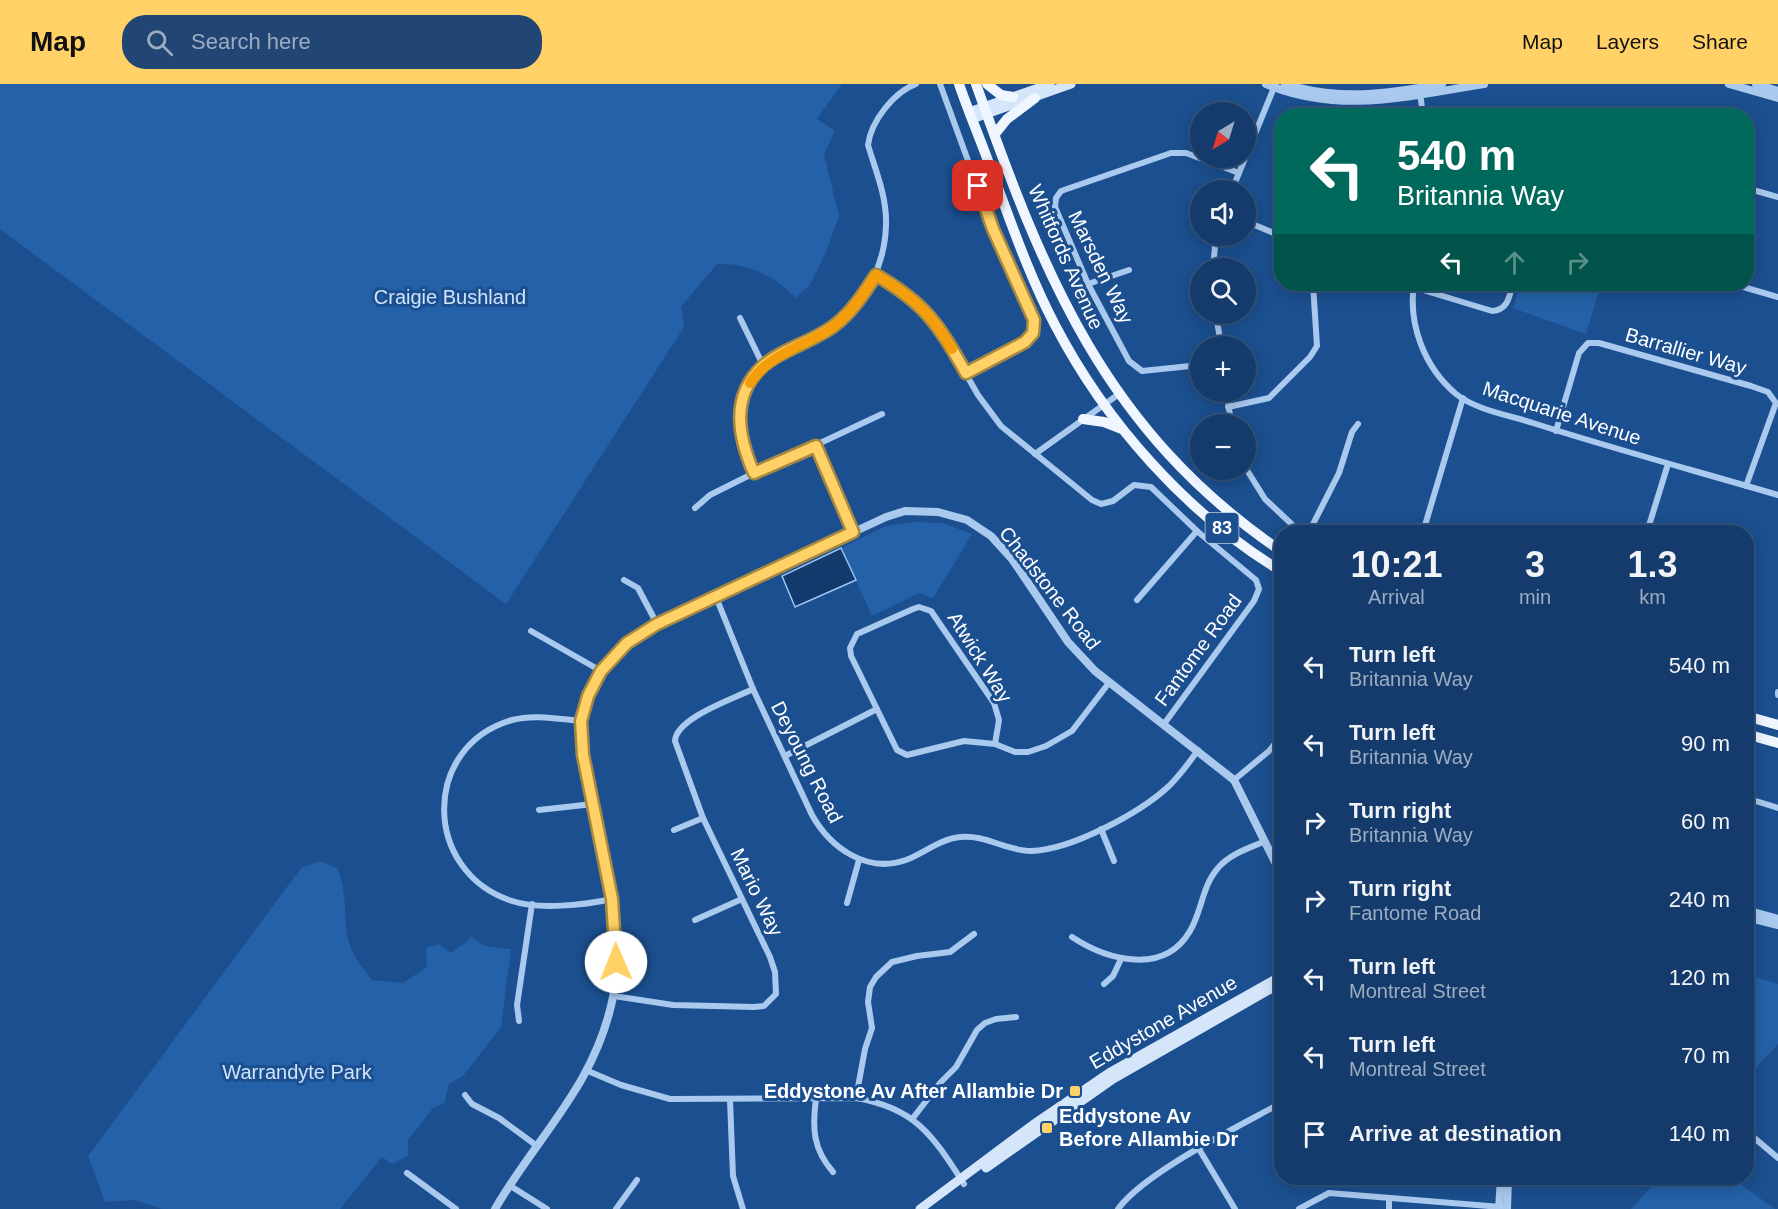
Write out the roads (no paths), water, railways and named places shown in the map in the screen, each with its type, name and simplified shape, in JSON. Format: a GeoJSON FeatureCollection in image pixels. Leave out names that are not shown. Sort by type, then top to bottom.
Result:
{"type":"FeatureCollection","features":[{"type":"Feature","properties":{"kind":"main road","name":"Whitfords Avenue"},"geometry":{"type":"LineString","coordinates":[[959,84],[1038,290],[1060,335],[1104,404],[1188,500],[1228,533],[1274,566]]}},
{"type":"Feature","properties":{"kind":"main road","name":"Whitfords Avenue"},"geometry":{"type":"LineString","coordinates":[[976,84],[1055,287],[1089,350],[1119,394],[1160,446],[1204,491],[1274,546]]}},
{"type":"Feature","properties":{"kind":"main road"},"geometry":{"type":"LineString","coordinates":[[987,84],[1001,95],[1014,97]]}},
{"type":"Feature","properties":{"kind":"main road"},"geometry":{"type":"LineString","coordinates":[[971,116],[1050,84]]}},
{"type":"Feature","properties":{"kind":"main road"},"geometry":{"type":"LineString","coordinates":[[986,110],[1035,98],[1071,84]]}},
{"type":"Feature","properties":{"kind":"main road"},"geometry":{"type":"LineString","coordinates":[[995,134],[1007,119],[1035,98]]}},
{"type":"Feature","properties":{"kind":"main road"},"geometry":{"type":"LineString","coordinates":[[1083,419],[1104,422],[1125,430]]}},
{"type":"Feature","properties":{"kind":"main road"},"geometry":{"type":"LineString","coordinates":[[1754,718],[1778,725]]}},
{"type":"Feature","properties":{"kind":"main road"},"geometry":{"type":"LineString","coordinates":[[1754,736],[1778,743]]}},
{"type":"Feature","properties":{"kind":"main road","name":"Eddystone Avenue"},"geometry":{"type":"LineString","coordinates":[[929,1209],[962,1181],[1109,1073],[1274,980]]}},
{"type":"Feature","properties":{"kind":"main road","name":"Eddystone Avenue"},"geometry":{"type":"LineString","coordinates":[[920,1209],[1113,1079],[1274,987]]}},
{"type":"Feature","properties":{"kind":"street"},"geometry":{"type":"LineString","coordinates":[[754,473],[742,445],[739,412],[744,395],[763,365],[834,326],[858,302],[876,275],[886,223],[884,197],[868,145],[869,138],[895,98],[907,87],[916,84]]}},
{"type":"Feature","properties":{"kind":"street"},"geometry":{"type":"LineString","coordinates":[[1285,84],[1312,92],[1348,95],[1374,95],[1484,84]]}},
{"type":"Feature","properties":{"kind":"street"},"geometry":{"type":"LineString","coordinates":[[1236,180],[1272,85],[1299,96],[1337,102],[1375,102],[1442,84]]}},
{"type":"Feature","properties":{"kind":"street"},"geometry":{"type":"LineString","coordinates":[[1729,84],[1758,86],[1778,91]]}},
{"type":"Feature","properties":{"kind":"street"},"geometry":{"type":"LineString","coordinates":[[941,85],[993,229],[1034,320],[1033,333],[1025,342],[966,373]]}},
{"type":"Feature","properties":{"kind":"street"},"geometry":{"type":"LineString","coordinates":[[1758,86],[1778,98]]}},
{"type":"Feature","properties":{"kind":"street"},"geometry":{"type":"LineString","coordinates":[[1420,91],[1422,108]]}},
{"type":"Feature","properties":{"kind":"street","name":"Marsden Way"},"geometry":{"type":"LineString","coordinates":[[1190,366],[1142,370],[1130,361],[1088,284],[1054,207],[1056,198],[1061,191],[1171,153],[1186,153],[1239,173]]}},
{"type":"Feature","properties":{"kind":"street"},"geometry":{"type":"LineString","coordinates":[[1754,190],[1778,197]]}},
{"type":"Feature","properties":{"kind":"street"},"geometry":{"type":"LineString","coordinates":[[1256,226],[1274,233]]}},
{"type":"Feature","properties":{"kind":"street"},"geometry":{"type":"LineString","coordinates":[[1088,284],[1129,270]]}},
{"type":"Feature","properties":{"kind":"street","name":"Fantome Road"},"geometry":{"type":"LineString","coordinates":[[876,275],[901,290],[928,312],[978,395],[1001,426],[1035,454],[1101,504],[1113,501],[1134,485],[1145,484],[1256,580],[1258,595],[1164,724]]}},
{"type":"Feature","properties":{"kind":"street"},"geometry":{"type":"LineString","coordinates":[[1754,290],[1778,297]]}},
{"type":"Feature","properties":{"kind":"street"},"geometry":{"type":"LineString","coordinates":[[1228,407],[1269,398],[1310,357],[1317,346],[1313,291]]}},
{"type":"Feature","properties":{"kind":"street","name":"Macquarie Avenue"},"geometry":{"type":"LineString","coordinates":[[1413,291],[1412,308],[1417,335],[1427,357],[1437,374],[1463,398],[1556,431],[1778,495]]}},
{"type":"Feature","properties":{"kind":"street"},"geometry":{"type":"LineString","coordinates":[[1431,291],[1492,311],[1506,306],[1511,291]]}},
{"type":"Feature","properties":{"kind":"street"},"geometry":{"type":"LineString","coordinates":[[740,318],[763,365]]}},
{"type":"Feature","properties":{"kind":"street","name":"Barrallier Way"},"geometry":{"type":"LineString","coordinates":[[1556,431],[1579,353],[1588,343],[1599,343],[1740,383],[1768,392],[1776,403],[1746,486]]}},
{"type":"Feature","properties":{"kind":"street"},"geometry":{"type":"LineString","coordinates":[[1035,454],[1119,394]]}},
{"type":"Feature","properties":{"kind":"street"},"geometry":{"type":"LineString","coordinates":[[1425,525],[1463,398]]}},
{"type":"Feature","properties":{"kind":"street"},"geometry":{"type":"LineString","coordinates":[[1228,402],[1229,414]]}},
{"type":"Feature","properties":{"kind":"street"},"geometry":{"type":"LineString","coordinates":[[695,508],[710,495],[882,414]]}},
{"type":"Feature","properties":{"kind":"street"},"geometry":{"type":"LineString","coordinates":[[1313,525],[1336,479],[1352,432],[1358,424]]}},
{"type":"Feature","properties":{"kind":"street"},"geometry":{"type":"LineString","coordinates":[[816,446],[853,532]]}},
{"type":"Feature","properties":{"kind":"street"},"geometry":{"type":"LineString","coordinates":[[1649,525],[1668,464]]}},
{"type":"Feature","properties":{"kind":"street"},"geometry":{"type":"LineString","coordinates":[[1253,480],[1265,499],[1293,525]]}},
{"type":"Feature","properties":{"kind":"street","name":"Chadstone Road"},"geometry":{"type":"LineString","coordinates":[[495,1209],[509,1185],[558,1120],[588,1071],[614,996],[617,945],[612,899],[583,755],[581,721],[588,696],[601,671],[627,643],[657,624],[886,517],[924,510],[967,520],[980,527],[1002,546],[1068,642],[1108,684],[1164,724],[1234,780],[1274,858]]}},
{"type":"Feature","properties":{"kind":"street"},"geometry":{"type":"LineString","coordinates":[[1137,600],[1197,531]]}},
{"type":"Feature","properties":{"kind":"street"},"geometry":{"type":"LineString","coordinates":[[624,580],[638,588],[657,624]]}},
{"type":"Feature","properties":{"kind":"street","name":"Deyoung Road"},"geometry":{"type":"LineString","coordinates":[[716,597],[753,689],[823,834],[859,860]]}},
{"type":"Feature","properties":{"kind":"street","name":"Atwick Way"},"geometry":{"type":"LineString","coordinates":[[995,744],[999,720],[994,703],[936,618],[925,608],[919,607],[903,613],[858,634],[852,642],[851,657],[897,750],[907,756],[964,741],[995,744],[1015,752],[1028,752],[1063,738],[1079,722],[1108,684]]}},
{"type":"Feature","properties":{"kind":"street"},"geometry":{"type":"LineString","coordinates":[[531,631],[601,671]]}},
{"type":"Feature","properties":{"kind":"street","name":"Mario Way"},"geometry":{"type":"LineString","coordinates":[[614,996],[673,1005],[717,1007],[764,1006],[772,1001],[777,986],[775,972],[704,818],[675,741],[675,735],[683,723],[753,689]]}},
{"type":"Feature","properties":{"kind":"street"},"geometry":{"type":"LineString","coordinates":[[785,756],[877,709]]}},
{"type":"Feature","properties":{"kind":"street"},"geometry":{"type":"LineString","coordinates":[[581,721],[538,717],[513,720],[494,727],[462,754],[448,778],[444,799],[444,825],[449,845],[463,868],[478,883],[496,894],[512,901],[532,904],[590,904],[612,899]]}},
{"type":"Feature","properties":{"kind":"street"},"geometry":{"type":"LineString","coordinates":[[1234,780],[1274,745]]}},
{"type":"Feature","properties":{"kind":"street"},"geometry":{"type":"LineString","coordinates":[[847,903],[859,860],[882,863],[903,861],[943,841],[958,837],[975,836],[1029,851],[1045,849],[1101,829],[1167,788],[1198,750]]}},
{"type":"Feature","properties":{"kind":"street"},"geometry":{"type":"LineString","coordinates":[[1754,800],[1778,808]]}},
{"type":"Feature","properties":{"kind":"street"},"geometry":{"type":"LineString","coordinates":[[539,810],[593,804]]}},
{"type":"Feature","properties":{"kind":"street"},"geometry":{"type":"LineString","coordinates":[[674,830],[704,818]]}},
{"type":"Feature","properties":{"kind":"street"},"geometry":{"type":"LineString","coordinates":[[1101,829],[1114,861]]}},
{"type":"Feature","properties":{"kind":"street"},"geometry":{"type":"LineString","coordinates":[[1072,937],[1086,946],[1121,959],[1159,957],[1181,942],[1189,932],[1208,882],[1220,865],[1266,841]]}},
{"type":"Feature","properties":{"kind":"street"},"geometry":{"type":"LineString","coordinates":[[695,920],[742,899]]}},
{"type":"Feature","properties":{"kind":"street"},"geometry":{"type":"LineString","coordinates":[[519,1021],[517,1005],[532,904]]}},
{"type":"Feature","properties":{"kind":"street"},"geometry":{"type":"LineString","coordinates":[[1754,912],[1778,919]]}},
{"type":"Feature","properties":{"kind":"street"},"geometry":{"type":"LineString","coordinates":[[1754,919],[1778,926]]}},
{"type":"Feature","properties":{"kind":"street"},"geometry":{"type":"LineString","coordinates":[[856,1098],[865,1049],[872,1028],[868,1002],[870,987],[876,977],[892,962],[950,952],[974,934]]}},
{"type":"Feature","properties":{"kind":"street"},"geometry":{"type":"LineString","coordinates":[[1104,984],[1113,976],[1121,959]]}},
{"type":"Feature","properties":{"kind":"street"},"geometry":{"type":"LineString","coordinates":[[913,1118],[956,1067],[977,1030],[985,1023],[996,1019],[1016,1017]]}},
{"type":"Feature","properties":{"kind":"street"},"geometry":{"type":"LineString","coordinates":[[588,1071],[655,1096],[730,1100],[856,1098],[897,1108],[913,1118],[932,1138],[962,1181]]}},
{"type":"Feature","properties":{"kind":"street"},"geometry":{"type":"LineString","coordinates":[[465,1095],[472,1104],[499,1118],[537,1146]]}},
{"type":"Feature","properties":{"kind":"street"},"geometry":{"type":"LineString","coordinates":[[816,1099],[815,1141],[823,1160],[833,1172]]}},
{"type":"Feature","properties":{"kind":"street"},"geometry":{"type":"LineString","coordinates":[[730,1100],[733,1176],[743,1209]]}},
{"type":"Feature","properties":{"kind":"street"},"geometry":{"type":"LineString","coordinates":[[1118,1209],[1129,1194],[1199,1149],[1274,1107]]}},
{"type":"Feature","properties":{"kind":"street"},"geometry":{"type":"LineString","coordinates":[[1754,1138],[1778,1158]]}},
{"type":"Feature","properties":{"kind":"street"},"geometry":{"type":"LineString","coordinates":[[1199,1149],[1235,1209]]}},
{"type":"Feature","properties":{"kind":"street"},"geometry":{"type":"LineString","coordinates":[[407,1173],[456,1209]]}},
{"type":"Feature","properties":{"kind":"street"},"geometry":{"type":"LineString","coordinates":[[616,1209],[637,1180]]}},
{"type":"Feature","properties":{"kind":"street"},"geometry":{"type":"LineString","coordinates":[[509,1185],[547,1209]]}},
{"type":"Feature","properties":{"kind":"street"},"geometry":{"type":"LineString","coordinates":[[1501,1185],[1503,1208]]}},
{"type":"Feature","properties":{"kind":"street"},"geometry":{"type":"LineString","coordinates":[[1503,1208],[1507,1185]]}},
{"type":"Feature","properties":{"kind":"street"},"geometry":{"type":"LineString","coordinates":[[1299,1209],[1329,1193],[1503,1208]]}},
{"type":"Feature","properties":{"kind":"street"},"geometry":{"type":"LineString","coordinates":[[1389,1198],[1389,1209]]}},
{"type":"Feature","properties":{"kind":"place","name":"Eddystone Av After Allambie Dr"},"geometry":{"type":"Point","coordinates":[1075,1091]}},
{"type":"Feature","properties":{"kind":"place","name":"Eddystone Av Before Allambie Dr"},"geometry":{"type":"Point","coordinates":[1047,1128]}},
{"type":"Feature","properties":{"kind":"park label","name":"Craigie Bushland"},"geometry":{"type":"Point","coordinates":[450,297]}},
{"type":"Feature","properties":{"kind":"park label","name":"Warrandyte Park"},"geometry":{"type":"Point","coordinates":[297,1072]}}]}
